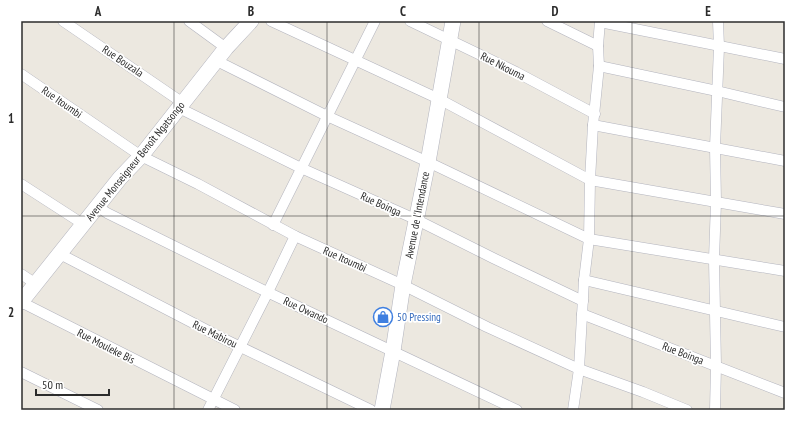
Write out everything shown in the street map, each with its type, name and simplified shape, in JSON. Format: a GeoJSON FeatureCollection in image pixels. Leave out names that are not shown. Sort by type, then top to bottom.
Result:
{"type":"FeatureCollection","features":[{"type":"Feature","properties":{"kind":"street","name":"Rue Bouzala"},"geometry":{"type":"LineString","coordinates":[[63,21],[181,105]]}},
{"type":"Feature","properties":{"kind":"street"},"geometry":{"type":"LineString","coordinates":[[189,21],[226,48]]}},
{"type":"Feature","properties":{"kind":"street","name":"Avenue Monseigneur Benoît Ngatsongo"},"geometry":{"type":"LineString","coordinates":[[21,302],[120,178],[141,156],[226,48],[251,21]]}},
{"type":"Feature","properties":{"kind":"street"},"geometry":{"type":"LineString","coordinates":[[271,21],[439,99],[590,180],[785,214]]}},
{"type":"Feature","properties":{"kind":"street"},"geometry":{"type":"LineString","coordinates":[[273,225],[375,21]]}},
{"type":"Feature","properties":{"kind":"street","name":"Rue Nkouma"},"geometry":{"type":"LineString","coordinates":[[410,21],[516,72],[594,114]]}},
{"type":"Feature","properties":{"kind":"street","name":"Avenue de l'Intendance"},"geometry":{"type":"LineString","coordinates":[[382,410],[415,219],[428,162],[453,21]]}},
{"type":"Feature","properties":{"kind":"street"},"geometry":{"type":"LineString","coordinates":[[547,21],[598,46]]}},
{"type":"Feature","properties":{"kind":"street"},"geometry":{"type":"LineString","coordinates":[[714,410],[716,366],[714,259],[716,202],[715,148],[719,46],[718,21]]}},
{"type":"Feature","properties":{"kind":"street"},"geometry":{"type":"LineString","coordinates":[[573,410],[579,370],[584,280],[589,239],[590,180],[593,125],[599,66],[598,46],[600,22],[785,59]]}},
{"type":"Feature","properties":{"kind":"street"},"geometry":{"type":"LineString","coordinates":[[217,61],[327,116],[428,162],[589,239],[785,271]]}},
{"type":"Feature","properties":{"kind":"street"},"geometry":{"type":"LineString","coordinates":[[599,66],[785,107]]}},
{"type":"Feature","properties":{"kind":"street","name":"Rue Itoumbi"},"geometry":{"type":"LineString","coordinates":[[21,74],[141,156],[198,184],[273,225],[403,285],[487,327],[579,370],[643,392],[687,410]]}},
{"type":"Feature","properties":{"kind":"street","name":"Rue Boinga"},"geometry":{"type":"LineString","coordinates":[[181,105],[301,168],[415,219],[492,258],[583,301]]}},
{"type":"Feature","properties":{"kind":"street"},"geometry":{"type":"LineString","coordinates":[[593,125],[785,161]]}},
{"type":"Feature","properties":{"kind":"street"},"geometry":{"type":"LineString","coordinates":[[21,184],[83,224]]}},
{"type":"Feature","properties":{"kind":"street","name":"Rue Owando"},"geometry":{"type":"LineString","coordinates":[[97,206],[107,213],[268,292],[517,410]]}},
{"type":"Feature","properties":{"kind":"street"},"geometry":{"type":"LineString","coordinates":[[208,410],[295,236]]}},
{"type":"Feature","properties":{"kind":"street","name":"Rue Mabirou"},"geometry":{"type":"LineString","coordinates":[[60,254],[222,338],[371,410]]}},
{"type":"Feature","properties":{"kind":"street"},"geometry":{"type":"LineString","coordinates":[[21,274],[36,284]]}},
{"type":"Feature","properties":{"kind":"street"},"geometry":{"type":"LineString","coordinates":[[584,280],[785,327]]}},
{"type":"Feature","properties":{"kind":"street","name":"Rue Mouleke Bis"},"geometry":{"type":"LineString","coordinates":[[21,302],[235,410]]}},
{"type":"Feature","properties":{"kind":"street","name":"Rue Boinga"},"geometry":{"type":"LineString","coordinates":[[582,314],[785,393]]}},
{"type":"Feature","properties":{"kind":"street"},"geometry":{"type":"LineString","coordinates":[[21,372],[98,410]]}},
{"type":"Feature","properties":{"kind":"place","name":"50 Pressing"},"geometry":{"type":"Point","coordinates":[383,317]}}]}
